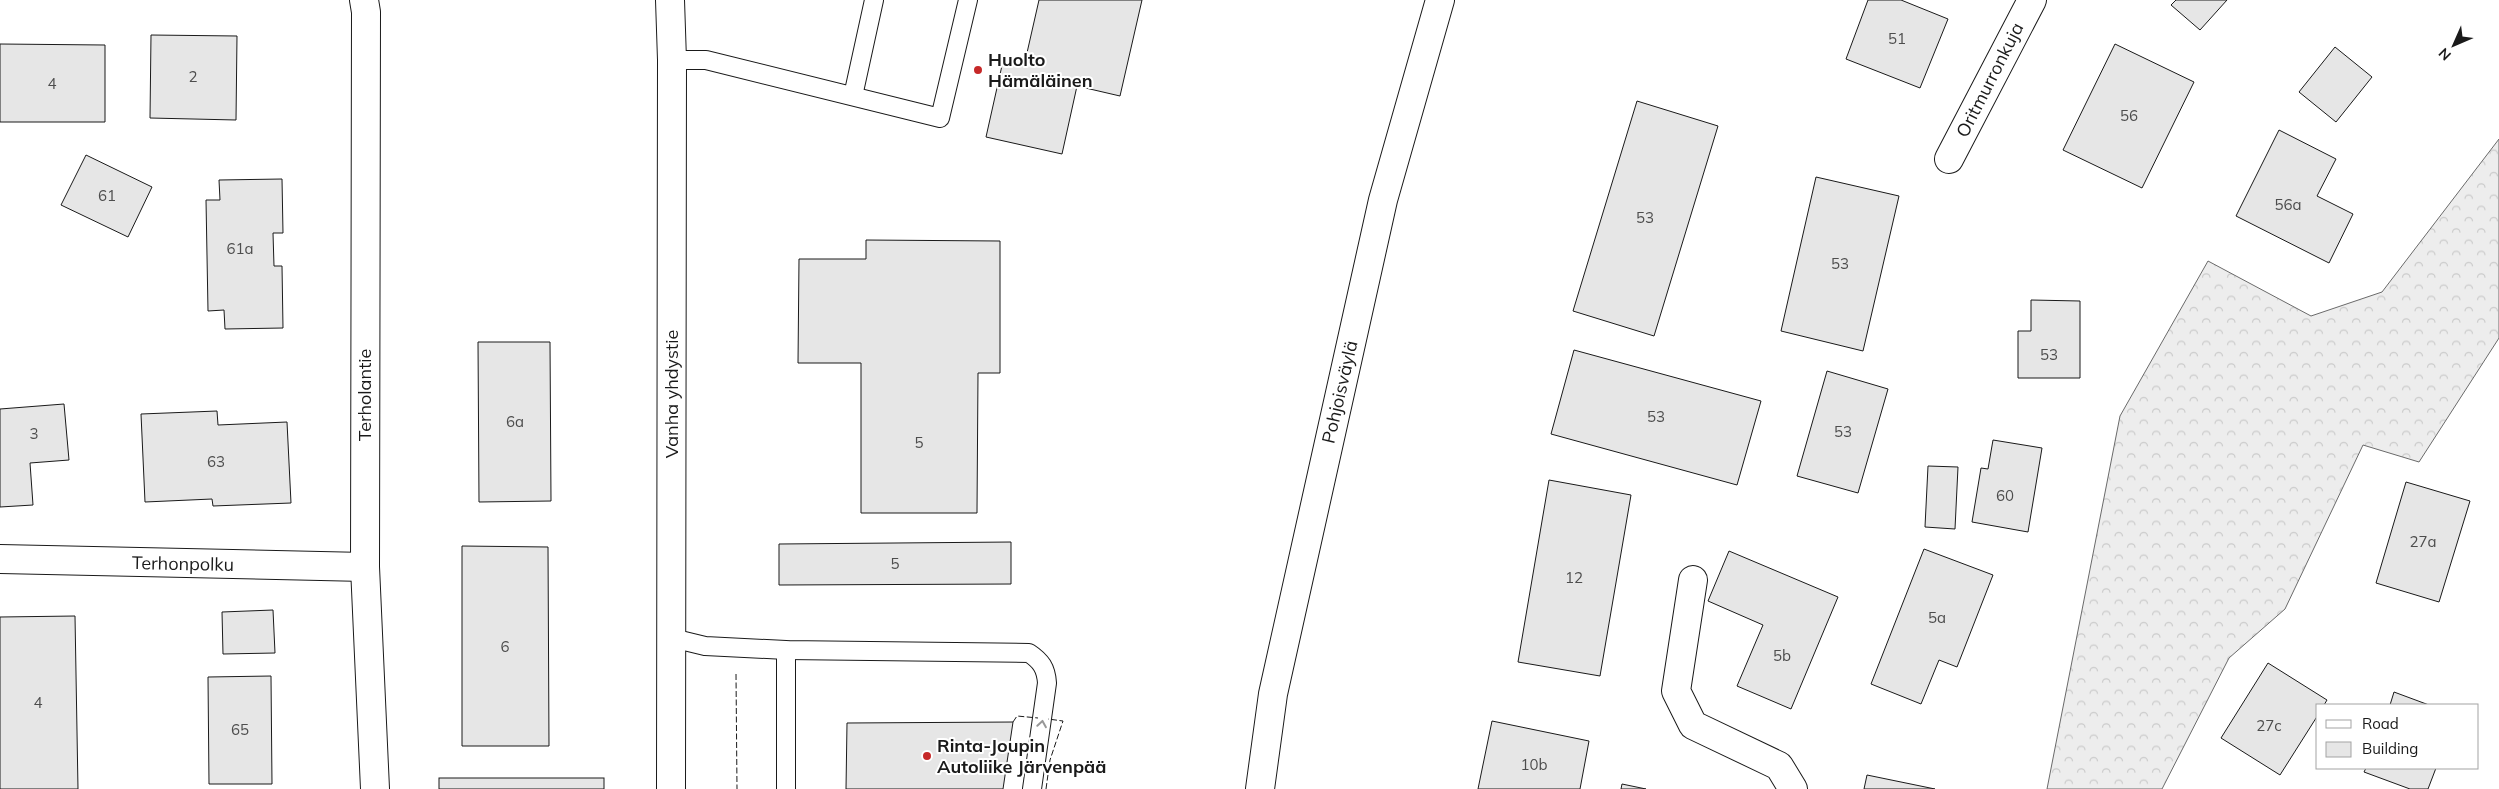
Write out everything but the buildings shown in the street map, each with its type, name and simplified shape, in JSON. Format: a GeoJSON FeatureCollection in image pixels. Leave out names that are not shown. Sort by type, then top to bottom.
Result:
{"type":"FeatureCollection","features":[{"type":"Feature","properties":{"kind":"street","name":"Terholantie"},"geometry":{"type":"LineString","coordinates":[[364,0],[366,12],[365,566],[375,789]]}},
{"type":"Feature","properties":{"kind":"street","name":"Vanha yhdystie"},"geometry":{"type":"LineString","coordinates":[[670,0],[672,60],[671,789]]}},
{"type":"Feature","properties":{"kind":"street","name":"Pohjoisväylä"},"geometry":{"type":"LineString","coordinates":[[1260,789],[1273,694],[1381,210],[1440,0]]}},
{"type":"Feature","properties":{"kind":"street","name":"Oritmurronkuja"},"geometry":{"type":"LineString","coordinates":[[1949,160],[2032,0]]}},
{"type":"Feature","properties":{"kind":"street","name":"Terhonpolku"},"geometry":{"type":"LineString","coordinates":[[0,559],[365,566]]}},
{"type":"Feature","properties":{"kind":"street"},"geometry":{"type":"LineString","coordinates":[[1693,580],[1676,691],[1693,725],[1779,766],[1793,789]]}},
{"type":"Feature","properties":{"kind":"lane"},"geometry":{"type":"LineString","coordinates":[[853,96],[874,0]]}},
{"type":"Feature","properties":{"kind":"lane"},"geometry":{"type":"LineString","coordinates":[[672,60],[706,60],[940,118],[968,0]]}},
{"type":"Feature","properties":{"kind":"lane"},"geometry":{"type":"LineString","coordinates":[[672,638],[705,646],[786,650],[1029,652],[1040,660],[1046,672],[1048,683],[1032,789]]}},
{"type":"Feature","properties":{"kind":"lane"},"geometry":{"type":"LineString","coordinates":[[786,650],[786,789]]}},
{"type":"Feature","properties":{"kind":"green space"},"geometry":{"type":"Polygon","coordinates":[[[2499,139],[2499,338],[2419,462],[2363,445],[2285,609],[2229,658],[2162,789],[2047,789],[2120,416],[2208,261],[2311,316],[2382,292],[2499,139]]]}},
{"type":"Feature","properties":{"kind":"fence"},"geometry":{"type":"LineString","coordinates":[[736,674],[737,789]]}},
{"type":"Feature","properties":{"kind":"fence"},"geometry":{"type":"LineString","coordinates":[[1013,722],[1017,716],[1038,718]]}},
{"type":"Feature","properties":{"kind":"fence"},"geometry":{"type":"LineString","coordinates":[[1046,789],[1050,760],[1063,721],[1048,719]]}},
{"type":"Feature","properties":{"kind":"place","name":"Huolto Hämäläinen"},"geometry":{"type":"Point","coordinates":[978,70]}},
{"type":"Feature","properties":{"kind":"place","name":"Rinta-Joupin Autoliike Järvenpää"},"geometry":{"type":"Point","coordinates":[927,756]}}]}
